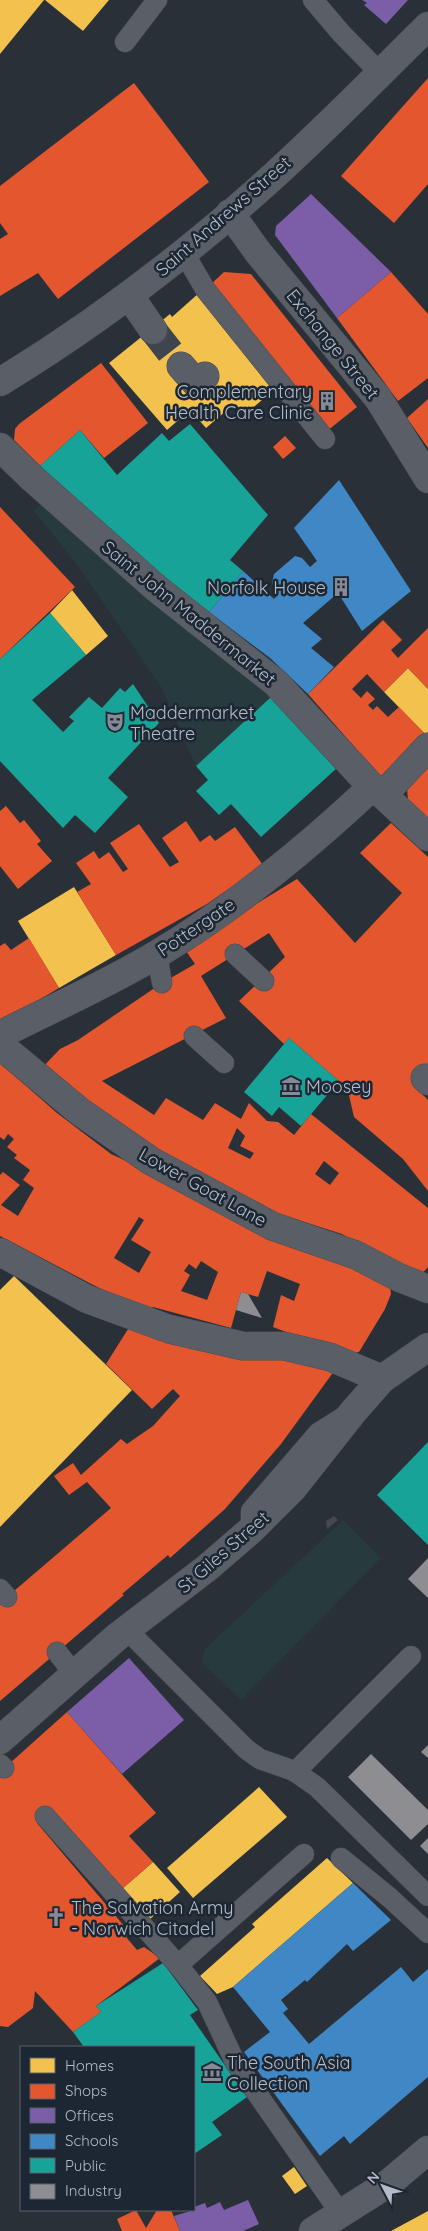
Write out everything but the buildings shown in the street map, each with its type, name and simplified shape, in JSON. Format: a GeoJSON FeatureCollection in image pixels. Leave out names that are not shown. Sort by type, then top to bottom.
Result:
{"type":"FeatureCollection","features":[{"type":"Feature","properties":{"kind":"street","name":"Saint Andrews Street"},"geometry":{"type":"LineString","coordinates":[[0,382],[129,296],[184,252],[259,189],[428,26]]}},
{"type":"Feature","properties":{"kind":"street","name":"Exchange Street"},"geometry":{"type":"LineString","coordinates":[[230,213],[257,251],[378,398],[428,479]]}},
{"type":"Feature","properties":{"kind":"street"},"geometry":{"type":"LineString","coordinates":[[129,296],[153,330]]}},
{"type":"Feature","properties":{"kind":"street"},"geometry":{"type":"LineString","coordinates":[[180,366],[197,384],[205,376]]}},
{"type":"Feature","properties":{"kind":"street","name":"Saint John Maddermarket"},"geometry":{"type":"LineString","coordinates":[[0,447],[156,588],[276,683],[377,791],[428,837]]}},
{"type":"Feature","properties":{"kind":"street","name":"Pottergate"},"geometry":{"type":"LineString","coordinates":[[0,1035],[157,954],[221,918],[323,830],[377,791],[428,747]]}},
{"type":"Feature","properties":{"kind":"street","name":"Lower Goat Lane"},"geometry":{"type":"LineString","coordinates":[[0,1045],[79,1111],[151,1161],[272,1226],[356,1256],[400,1278],[428,1289]]}},
{"type":"Feature","properties":{"kind":"street"},"geometry":{"type":"LineString","coordinates":[[0,1252],[87,1299],[169,1329],[243,1346],[284,1346],[330,1357],[382,1379]]}},
{"type":"Feature","properties":{"kind":"street","name":"St Giles Street"},"geometry":{"type":"LineString","coordinates":[[0,1740],[127,1630],[207,1568],[251,1530],[294,1488],[353,1412],[382,1379],[428,1347]]}},
{"type":"Feature","properties":{"kind":"street"},"geometry":{"type":"LineString","coordinates":[[313,2231],[389,2182],[428,2150]]}},
{"type":"Feature","properties":{"kind":"lane"},"geometry":{"type":"LineString","coordinates":[[125,42],[157,0]]}},
{"type":"Feature","properties":{"kind":"lane"},"geometry":{"type":"LineString","coordinates":[[313,0],[341,33],[380,73]]}},
{"type":"Feature","properties":{"kind":"lane"},"geometry":{"type":"LineString","coordinates":[[184,252],[205,288],[325,439]]}},
{"type":"Feature","properties":{"kind":"lane"},"geometry":{"type":"LineString","coordinates":[[157,954],[162,983]]}},
{"type":"Feature","properties":{"kind":"lane"},"geometry":{"type":"LineString","coordinates":[[235,954],[264,981]]}},
{"type":"Feature","properties":{"kind":"lane"},"geometry":{"type":"LineString","coordinates":[[194,1036],[224,1063]]}},
{"type":"Feature","properties":{"kind":"lane"},"geometry":{"type":"LineString","coordinates":[[127,1630],[246,1749],[260,1759],[296,1772],[318,1787],[428,1896]]}},
{"type":"Feature","properties":{"kind":"lane"},"geometry":{"type":"LineString","coordinates":[[57,1652],[75,1675]]}},
{"type":"Feature","properties":{"kind":"lane"},"geometry":{"type":"LineString","coordinates":[[296,1772],[411,1656]]}},
{"type":"Feature","properties":{"kind":"lane"},"geometry":{"type":"LineString","coordinates":[[45,1816],[178,1965],[207,2002],[235,2062],[341,2214]]}},
{"type":"Feature","properties":{"kind":"lane"},"geometry":{"type":"LineString","coordinates":[[178,1965],[304,1854]]}},
{"type":"Feature","properties":{"kind":"lane"},"geometry":{"type":"LineString","coordinates":[[341,1858],[390,1898],[428,1933]]}},
{"type":"Feature","properties":{"kind":"green space"},"geometry":{"type":"Polygon","coordinates":[[[45,499],[271,697],[196,766],[161,687],[76,563],[34,511],[45,499]]]}},
{"type":"Feature","properties":{"kind":"green space"},"geometry":{"type":"Polygon","coordinates":[[[343,1520],[381,1558],[241,1700],[202,1663],[205,1649],[343,1520]]]}},
{"type":"Feature","properties":{"kind":"tunnel"},"geometry":{"type":"LineString","coordinates":[[153,330],[181,366]]}},
{"type":"Feature","properties":{"kind":"place","name":"Complementary Health Care Clinic"},"geometry":{"type":"Point","coordinates":[327,401]}},
{"type":"Feature","properties":{"kind":"place","name":"Norfolk House"},"geometry":{"type":"Point","coordinates":[341,587]}},
{"type":"Feature","properties":{"kind":"place","name":"Maddermarket Theatre"},"geometry":{"type":"Point","coordinates":[115,722]}},
{"type":"Feature","properties":{"kind":"place","name":"Moosey"},"geometry":{"type":"Point","coordinates":[291,1086]}},
{"type":"Feature","properties":{"kind":"place","name":"The Salvation Army - Norwich Citadel"},"geometry":{"type":"Point","coordinates":[56,1917]}},
{"type":"Feature","properties":{"kind":"place","name":"The South Asia Collection"},"geometry":{"type":"Point","coordinates":[212,2072]}}]}
